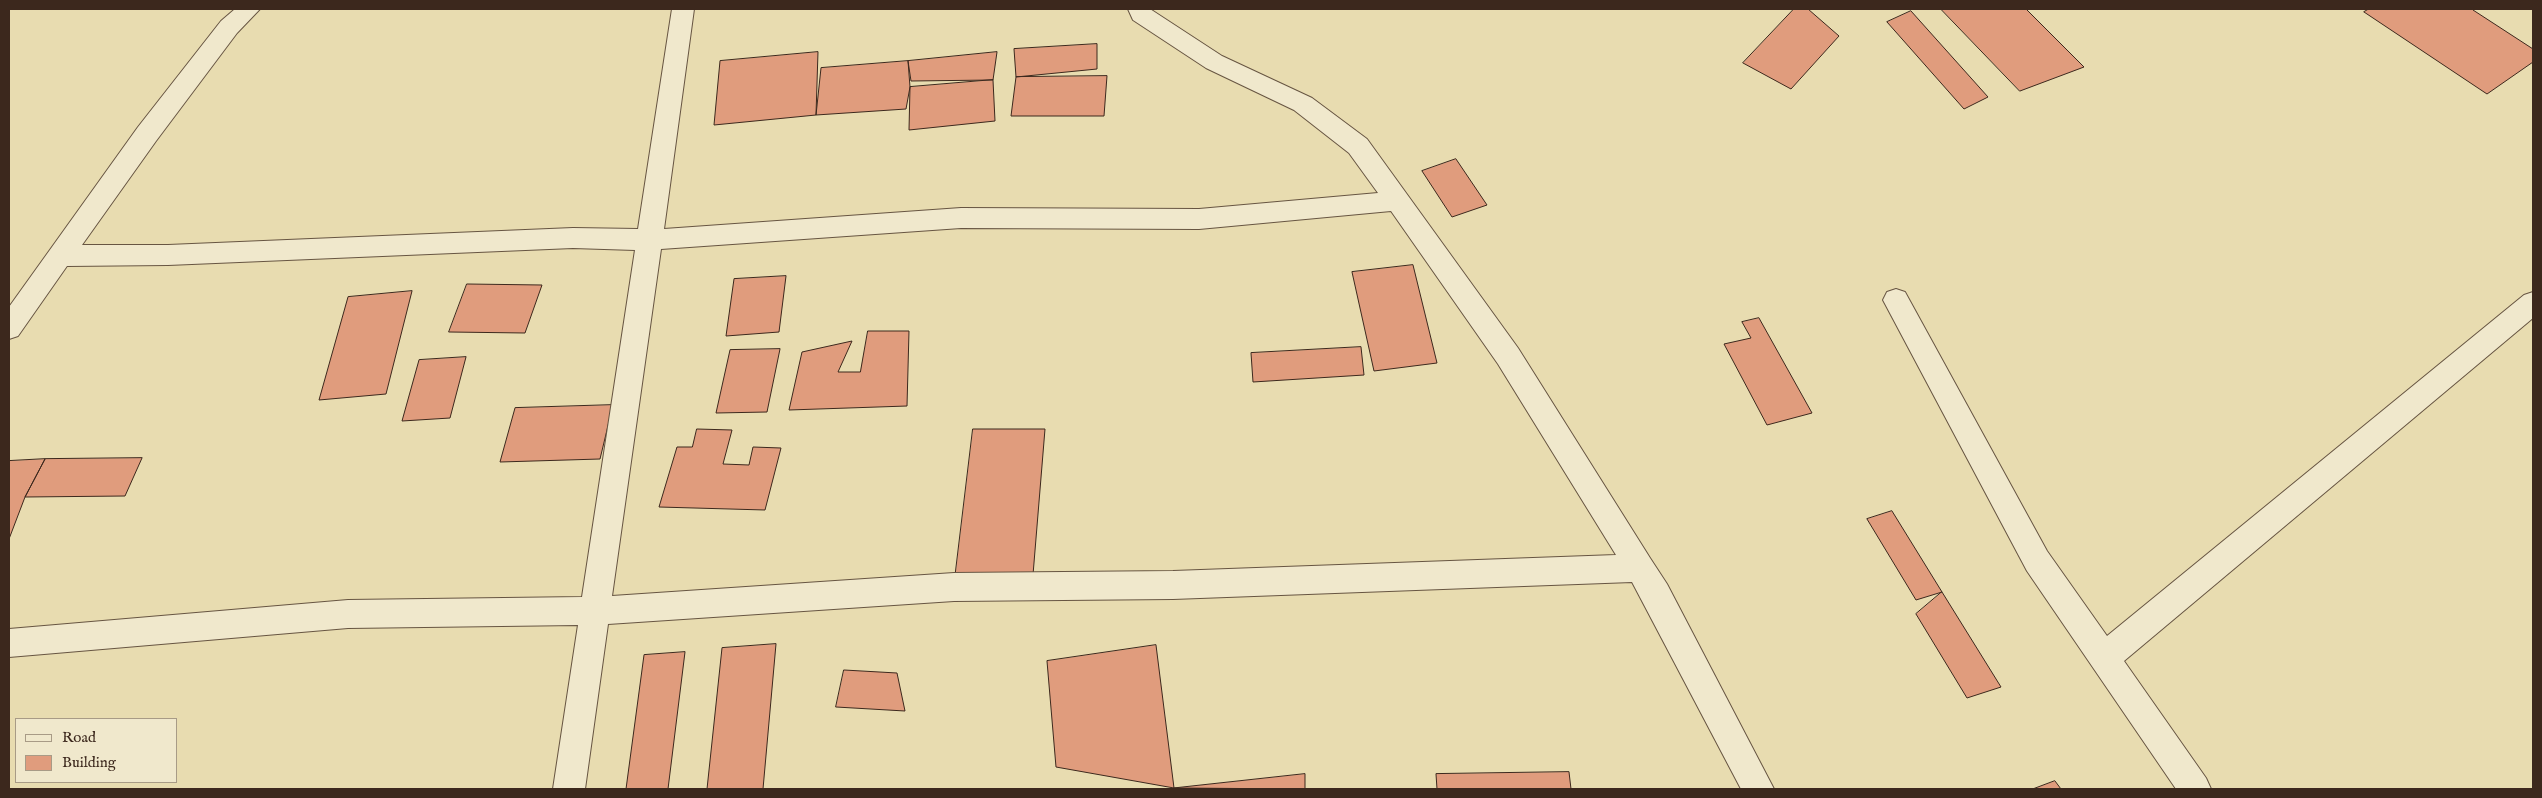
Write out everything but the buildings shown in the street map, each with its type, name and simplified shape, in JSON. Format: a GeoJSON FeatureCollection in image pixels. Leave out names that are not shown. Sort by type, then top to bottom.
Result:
{"type":"FeatureCollection","features":[{"type":"Feature","properties":{"kind":"street"},"geometry":{"type":"LineString","coordinates":[[9,328],[229,27],[249,9]]}},
{"type":"Feature","properties":{"kind":"street"},"geometry":{"type":"LineString","coordinates":[[569,789],[683,9]]}},
{"type":"Feature","properties":{"kind":"street"},"geometry":{"type":"LineString","coordinates":[[1139,9],[1141,14],[1214,62],[1303,104],[1358,146],[1508,356],[1640,568],[1758,789]]}},
{"type":"Feature","properties":{"kind":"street"},"geometry":{"type":"LineString","coordinates":[[60,256],[168,255],[573,238],[650,240],[961,218],[1199,219],[1397,201]]}},
{"type":"Feature","properties":{"kind":"street"},"geometry":{"type":"LineString","coordinates":[[1896,300],[2037,561],[2195,789]]}},
{"type":"Feature","properties":{"kind":"street"},"geometry":{"type":"LineString","coordinates":[[2104,658],[2533,303]]}},
{"type":"Feature","properties":{"kind":"street"},"geometry":{"type":"LineString","coordinates":[[9,643],[348,614],[594,611],[954,588],[1193,585],[1640,568]]}}]}
